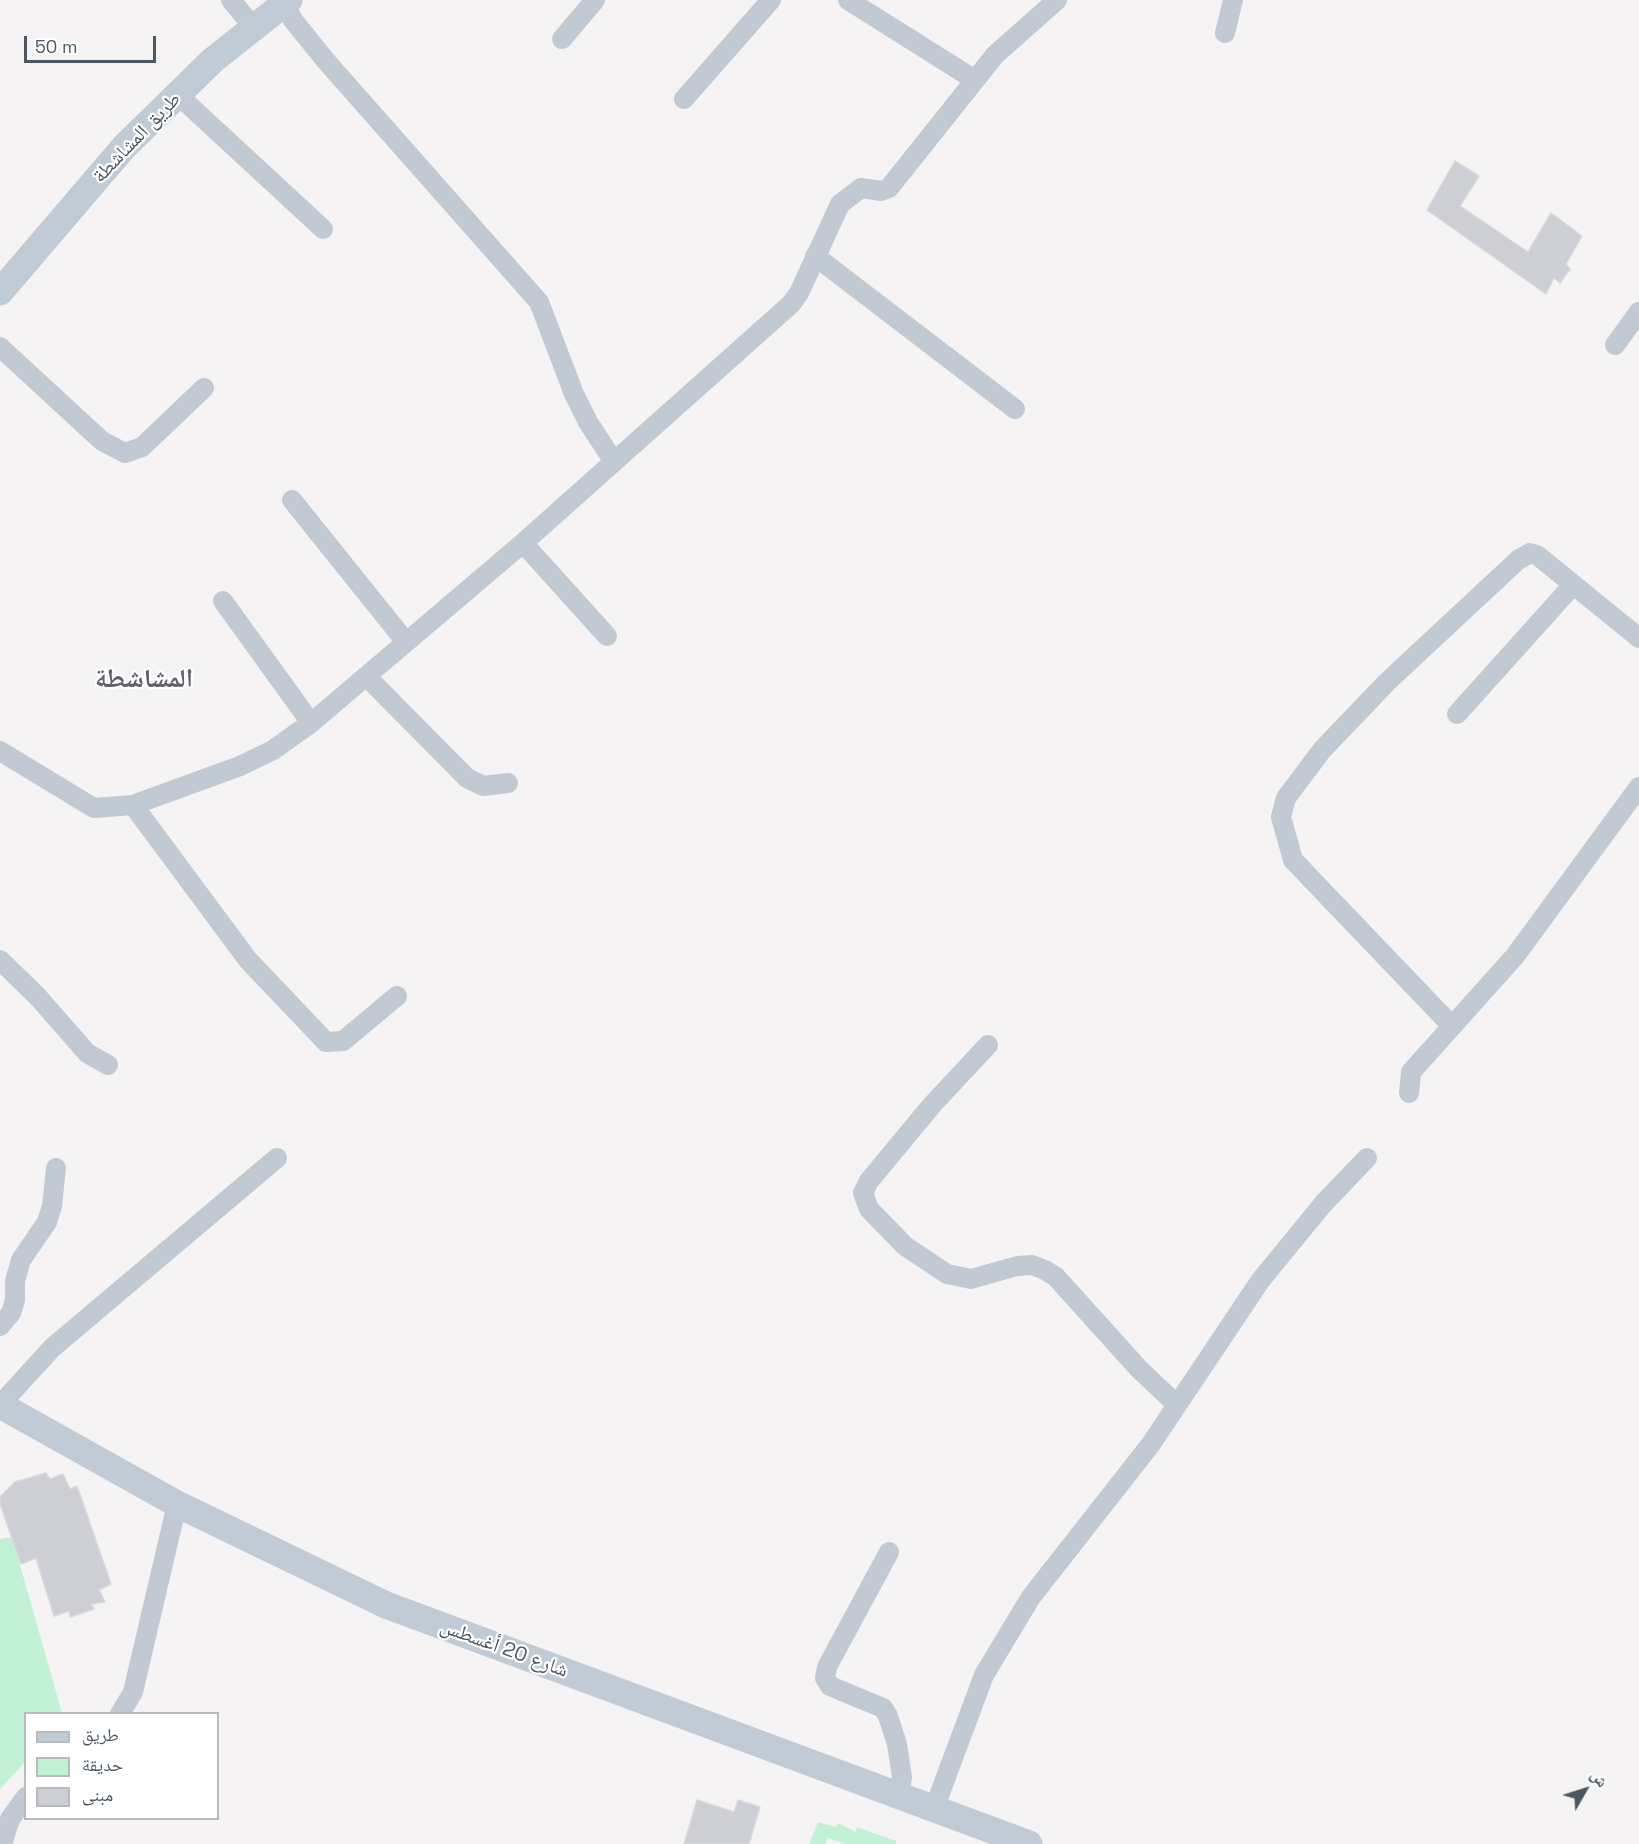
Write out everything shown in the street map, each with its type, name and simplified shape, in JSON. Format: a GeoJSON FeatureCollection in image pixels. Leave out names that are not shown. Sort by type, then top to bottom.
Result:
{"type":"FeatureCollection","features":[{"type":"Feature","properties":{"kind":"street"},"geometry":{"type":"LineString","coordinates":[[231,0],[253,27]]}},
{"type":"Feature","properties":{"kind":"street"},"geometry":{"type":"LineString","coordinates":[[562,39],[595,0]]}},
{"type":"Feature","properties":{"kind":"street"},"geometry":{"type":"LineString","coordinates":[[684,99],[771,0]]}},
{"type":"Feature","properties":{"kind":"street"},"geometry":{"type":"LineString","coordinates":[[848,0],[975,80]]}},
{"type":"Feature","properties":{"kind":"street"},"geometry":{"type":"LineString","coordinates":[[0,751],[94,808],[133,805],[240,766],[273,750],[311,723],[523,543],[791,303],[799,293],[840,204],[861,188],[881,190],[889,188],[995,55],[1057,0]]}},
{"type":"Feature","properties":{"kind":"street"},"geometry":{"type":"LineString","coordinates":[[1225,33],[1233,0]]}},
{"type":"Feature","properties":{"kind":"street"},"geometry":{"type":"LineString","coordinates":[[286,1],[293,20],[326,61],[539,302],[574,394],[588,422],[615,462]]}},
{"type":"Feature","properties":{"kind":"street","name":"طريق المشاشطة"},"geometry":{"type":"LineString","coordinates":[[0,292],[124,147],[213,60],[286,1]]}},
{"type":"Feature","properties":{"kind":"street"},"geometry":{"type":"LineString","coordinates":[[177,95],[323,229]]}},
{"type":"Feature","properties":{"kind":"street"},"geometry":{"type":"LineString","coordinates":[[815,256],[1015,409]]}},
{"type":"Feature","properties":{"kind":"street"},"geometry":{"type":"LineString","coordinates":[[1616,345],[1639,312]]}},
{"type":"Feature","properties":{"kind":"street"},"geometry":{"type":"LineString","coordinates":[[0,347],[102,441],[125,453],[142,447],[204,388]]}},
{"type":"Feature","properties":{"kind":"street"},"geometry":{"type":"LineString","coordinates":[[292,500],[406,642]]}},
{"type":"Feature","properties":{"kind":"street"},"geometry":{"type":"LineString","coordinates":[[523,543],[607,636]]}},
{"type":"Feature","properties":{"kind":"street"},"geometry":{"type":"LineString","coordinates":[[1451,1025],[1293,860],[1286,843],[1281,817],[1286,798],[1322,750],[1387,682],[1524,555],[1530,553],[1537,555],[1639,638]]}},
{"type":"Feature","properties":{"kind":"street"},"geometry":{"type":"LineString","coordinates":[[1457,714],[1573,585]]}},
{"type":"Feature","properties":{"kind":"street"},"geometry":{"type":"LineString","coordinates":[[224,601],[311,723]]}},
{"type":"Feature","properties":{"kind":"street"},"geometry":{"type":"LineString","coordinates":[[366,676],[467,778],[483,786],[508,783]]}},
{"type":"Feature","properties":{"kind":"street"},"geometry":{"type":"LineString","coordinates":[[1409,1093],[1411,1072],[1515,956],[1639,787]]}},
{"type":"Feature","properties":{"kind":"street"},"geometry":{"type":"LineString","coordinates":[[133,805],[249,960],[326,1042],[343,1041],[397,996]]}},
{"type":"Feature","properties":{"kind":"street"},"geometry":{"type":"LineString","coordinates":[[0,960],[38,997],[87,1053],[108,1065]]}},
{"type":"Feature","properties":{"kind":"street"},"geometry":{"type":"LineString","coordinates":[[988,1045],[932,1105],[869,1181],[863,1193],[869,1209],[905,1246],[947,1274],[971,1279],[1017,1266],[1032,1265],[1045,1270],[1056,1277],[1139,1369],[1176,1404]]}},
{"type":"Feature","properties":{"kind":"street"},"geometry":{"type":"LineString","coordinates":[[0,1405],[52,1348],[277,1158]]}},
{"type":"Feature","properties":{"kind":"street"},"geometry":{"type":"LineString","coordinates":[[934,1809],[984,1675],[1031,1597],[1151,1444],[1260,1281],[1323,1204],[1367,1158]]}},
{"type":"Feature","properties":{"kind":"street"},"geometry":{"type":"LineString","coordinates":[[0,1326],[11,1313],[15,1300],[15,1281],[21,1260],[46,1222],[52,1206],[56,1168]]}},
{"type":"Feature","properties":{"kind":"street","name":"شارع 20 أغسطس"},"geometry":{"type":"LineString","coordinates":[[0,1405],[177,1504],[386,1605],[1029,1844]]}},
{"type":"Feature","properties":{"kind":"street"},"geometry":{"type":"LineString","coordinates":[[121,1712],[133,1692],[177,1504]]}},
{"type":"Feature","properties":{"kind":"street"},"geometry":{"type":"LineString","coordinates":[[889,1552],[826,1667],[825,1678],[831,1686],[883,1708],[893,1726],[902,1777],[899,1796]]}},
{"type":"Feature","properties":{"kind":"street"},"geometry":{"type":"LineString","coordinates":[[2,1844],[10,1819],[24,1800]]}},
{"type":"Feature","properties":{"kind":"green space"},"geometry":{"type":"Polygon","coordinates":[[[12,1537],[62,1712],[24,1712],[24,1763],[0,1789],[0,1539],[12,1537]]]}},
{"type":"Feature","properties":{"kind":"green space"},"geometry":{"type":"Polygon","coordinates":[[[818,1822],[836,1827],[838,1823],[856,1832],[857,1827],[896,1841],[896,1844],[846,1844],[828,1838],[825,1844],[809,1844],[818,1822]]]}},
{"type":"Feature","properties":{"kind":"building"},"geometry":{"type":"Polygon","coordinates":[[[1455,161],[1479,176],[1460,206],[1528,252],[1551,213],[1582,236],[1566,264],[1570,269],[1560,283],[1554,278],[1546,294],[1427,210],[1455,161]]]}},
{"type":"Feature","properties":{"kind":"building"},"geometry":{"type":"Polygon","coordinates":[[[46,1473],[50,1479],[63,1474],[70,1489],[77,1486],[111,1584],[99,1590],[105,1602],[91,1604],[94,1609],[70,1617],[69,1611],[54,1616],[36,1558],[21,1564],[0,1504],[0,1497],[15,1482],[46,1473]]]}},
{"type":"Feature","properties":{"kind":"building"},"geometry":{"type":"Polygon","coordinates":[[[697,1800],[734,1812],[738,1800],[760,1807],[749,1844],[684,1844],[697,1800]]]}},
{"type":"Feature","properties":{"kind":"district","name":"المشاشطة"},"geometry":{"type":"Point","coordinates":[144,680]}}]}
